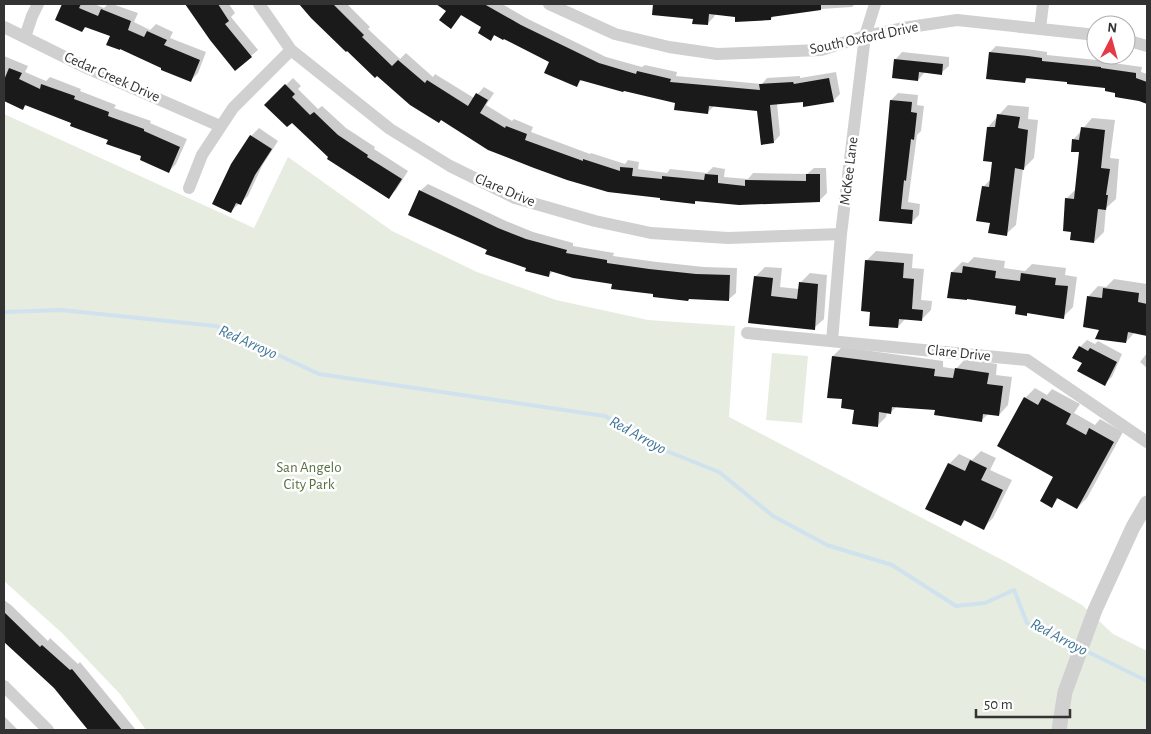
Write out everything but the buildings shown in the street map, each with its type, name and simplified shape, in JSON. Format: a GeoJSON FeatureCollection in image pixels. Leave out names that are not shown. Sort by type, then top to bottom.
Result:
{"type":"FeatureCollection","features":[{"type":"Feature","properties":{"kind":"street"},"geometry":{"type":"LineString","coordinates":[[25,37],[38,4]]}},
{"type":"Feature","properties":{"kind":"street","name":"Clare Drive"},"geometry":{"type":"LineString","coordinates":[[259,4],[291,50],[390,129],[450,166],[515,198],[595,221],[651,233],[728,238],[841,234]]}},
{"type":"Feature","properties":{"kind":"street","name":"South Oxford Drive"},"geometry":{"type":"LineString","coordinates":[[549,4],[615,34],[669,47],[717,54],[821,50],[866,36],[957,20],[1086,34]]}},
{"type":"Feature","properties":{"kind":"street","name":"McKee Lane"},"geometry":{"type":"LineString","coordinates":[[832,341],[841,234],[866,36],[875,4]]}},
{"type":"Feature","properties":{"kind":"street"},"geometry":{"type":"LineString","coordinates":[[1040,28],[1043,4]]}},
{"type":"Feature","properties":{"kind":"street","name":"Cedar Creek Drive"},"geometry":{"type":"LineString","coordinates":[[4,27],[87,68],[220,126]]}},
{"type":"Feature","properties":{"kind":"street"},"geometry":{"type":"LineString","coordinates":[[190,188],[202,155],[233,108],[291,50]]}},
{"type":"Feature","properties":{"kind":"street","name":"Clare Drive"},"geometry":{"type":"LineString","coordinates":[[746,333],[1027,360],[1147,442]]}},
{"type":"Feature","properties":{"kind":"street"},"geometry":{"type":"LineString","coordinates":[[1059,730],[1065,692],[1095,610],[1133,527],[1147,503]]}},
{"type":"Feature","properties":{"kind":"street"},"geometry":{"type":"LineString","coordinates":[[4,686],[48,730]]}},
{"type":"Feature","properties":{"kind":"green space","name":"San Angelo City Park"},"geometry":{"type":"Polygon","coordinates":[[[4,114],[254,228],[288,157],[392,231],[477,272],[556,300],[648,320],[735,326],[729,417],[1008,563],[1082,605],[1113,634],[1147,651],[1147,730],[146,730],[120,694],[62,633],[4,581],[4,114]]]}},
{"type":"Feature","properties":{"kind":"green space"},"geometry":{"type":"Polygon","coordinates":[[[772,353],[808,356],[802,423],[766,420],[772,353]]]}},
{"type":"Feature","properties":{"kind":"waterway","name":"Red Arroyo"},"geometry":{"type":"LineString","coordinates":[[4,312],[61,310],[216,326],[319,374],[605,416],[659,448],[719,472],[773,516],[827,545],[892,565],[956,606],[985,603],[1014,590],[1027,623],[1077,647]]}},
{"type":"Feature","properties":{"kind":"waterway","name":"Red Arroyo"},"geometry":{"type":"LineString","coordinates":[[1084,650],[1147,681]]}}]}
